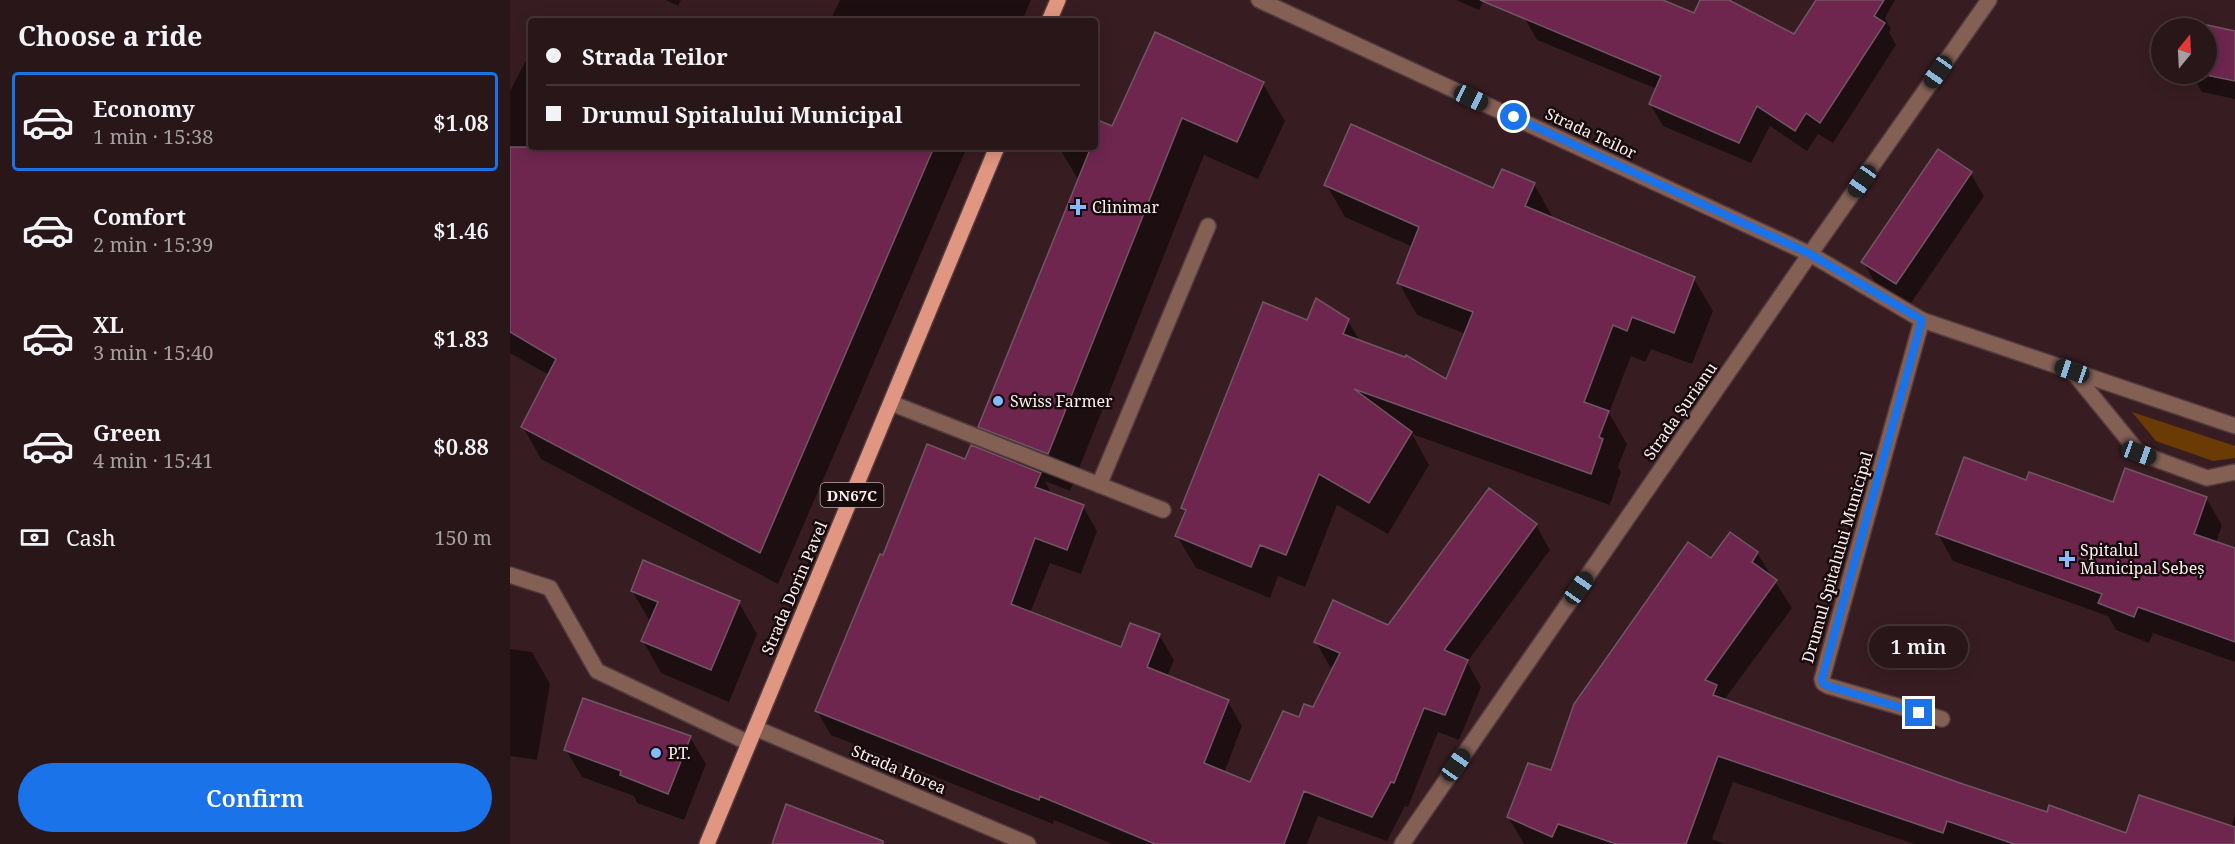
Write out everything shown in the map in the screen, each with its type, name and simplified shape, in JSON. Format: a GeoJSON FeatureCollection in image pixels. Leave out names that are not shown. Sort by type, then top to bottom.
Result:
{"type":"FeatureCollection","features":[{"type":"Feature","properties":{"kind":"main road"},"geometry":{"type":"LineString","coordinates":[[1050,18],[1058,0]]}},
{"type":"Feature","properties":{"kind":"main road","name":"Strada Dorin Pavel"},"geometry":{"type":"LineString","coordinates":[[707,844],[996,150]]}},
{"type":"Feature","properties":{"kind":"street","name":"Strada Teilor"},"geometry":{"type":"LineString","coordinates":[[1259,0],[1810,254]]}},
{"type":"Feature","properties":{"kind":"street","name":"Strada Șurianu"},"geometry":{"type":"LineString","coordinates":[[1402,844],[1810,254],[1989,0]]}},
{"type":"Feature","properties":{"kind":"street"},"geometry":{"type":"LineString","coordinates":[[1099,485],[1208,226]]}},
{"type":"Feature","properties":{"kind":"street"},"geometry":{"type":"LineString","coordinates":[[1810,254],[1922,320],[2235,426]]}},
{"type":"Feature","properties":{"kind":"street","name":"Drumul Spitalului Municipal"},"geometry":{"type":"LineString","coordinates":[[1922,320],[1822,679],[1823,683],[1828,686],[1942,719]]}},
{"type":"Feature","properties":{"kind":"street"},"geometry":{"type":"LineString","coordinates":[[2072,371],[2139,453],[2207,478],[2235,472]]}},
{"type":"Feature","properties":{"kind":"street"},"geometry":{"type":"LineString","coordinates":[[891,403],[1163,510]]}},
{"type":"Feature","properties":{"kind":"street","name":"Strada Horea"},"geometry":{"type":"LineString","coordinates":[[510,575],[550,588],[597,671],[1028,844]]}},
{"type":"Feature","properties":{"kind":"shaded area"},"geometry":{"type":"Polygon","coordinates":[[[2132,412],[2235,446],[2235,458],[2213,461],[2156,441],[2132,412]]]}},
{"type":"Feature","properties":{"kind":"building"},"geometry":{"type":"Polygon","coordinates":[[[1480,0],[1663,0],[1694,13],[1700,0],[1729,0],[1794,34],[1816,0],[1884,0],[1874,16],[1885,23],[1820,123],[1806,113],[1795,131],[1757,106],[1739,143],[1649,104],[1661,76],[1480,0]]]}},
{"type":"Feature","properties":{"kind":"building"},"geometry":{"type":"Polygon","coordinates":[[[2217,27],[2235,31],[2235,81],[2217,77],[2217,27]]]}},
{"type":"Feature","properties":{"kind":"building"},"geometry":{"type":"Polygon","coordinates":[[[1155,32],[1264,82],[1237,142],[1182,118],[1048,454],[978,427],[1090,150],[1098,150],[1098,120],[1112,126],[1155,32]]]}},
{"type":"Feature","properties":{"kind":"building"},"geometry":{"type":"Polygon","coordinates":[[[1351,124],[1493,188],[1502,169],[1535,183],[1525,206],[1695,277],[1674,333],[1632,317],[1627,331],[1613,325],[1584,402],[1609,411],[1599,437],[1603,439],[1591,474],[1354,389],[1412,432],[1369,503],[1319,474],[1286,555],[1260,545],[1251,567],[1175,536],[1186,510],[1181,508],[1263,302],[1307,320],[1316,298],[1349,319],[1343,334],[1405,357],[1406,355],[1446,379],[1473,312],[1397,283],[1419,227],[1324,185],[1351,124]]]}},
{"type":"Feature","properties":{"kind":"building"},"geometry":{"type":"Polygon","coordinates":[[[510,147],[528,147],[528,150],[933,150],[760,553],[521,427],[556,359],[510,332],[510,147]]]}},
{"type":"Feature","properties":{"kind":"building"},"geometry":{"type":"Polygon","coordinates":[[[1938,149],[1972,172],[1896,284],[1861,262],[1938,149]]]}},
{"type":"Feature","properties":{"kind":"building"},"geometry":{"type":"Polygon","coordinates":[[[927,444],[965,459],[971,445],[1041,473],[1035,487],[1084,505],[1067,550],[1035,538],[1011,604],[1121,647],[1130,623],[1160,634],[1147,667],[1229,700],[1204,763],[1250,782],[1283,711],[1299,717],[1304,704],[1313,707],[1340,653],[1314,642],[1333,600],[1388,625],[1489,488],[1537,524],[1444,650],[1468,660],[1445,715],[1424,708],[1394,783],[1391,782],[1372,817],[1304,791],[1284,844],[1155,844],[1040,796],[1039,800],[815,711],[880,554],[883,555],[927,444]]]}},
{"type":"Feature","properties":{"kind":"building"},"geometry":{"type":"Polygon","coordinates":[[[1964,457],[2026,480],[2029,472],[2113,502],[2125,468],[2207,497],[2194,534],[2235,548],[2235,642],[2138,607],[2134,617],[2098,603],[2102,594],[1936,534],[1964,457]]]}},
{"type":"Feature","properties":{"kind":"building"},"geometry":{"type":"Polygon","coordinates":[[[1730,532],[1758,552],[1752,562],[1777,580],[1705,680],[1717,685],[1713,695],[2047,812],[2049,805],[2126,833],[2139,795],[2235,827],[2235,844],[2014,844],[1947,821],[1943,833],[1718,756],[1686,844],[1616,844],[1558,824],[1552,837],[1507,817],[1528,763],[1551,770],[1574,704],[1688,542],[1711,558],[1730,532]]]}},
{"type":"Feature","properties":{"kind":"building"},"geometry":{"type":"Polygon","coordinates":[[[643,560],[740,601],[711,670],[641,641],[658,602],[631,591],[643,560]]]}},
{"type":"Feature","properties":{"kind":"building"},"geometry":{"type":"Polygon","coordinates":[[[583,698],[691,736],[668,794],[620,775],[621,771],[564,750],[583,698]]]}},
{"type":"Feature","properties":{"kind":"building"},"geometry":{"type":"Polygon","coordinates":[[[786,804],[883,841],[883,844],[772,844],[786,804]]]}},
{"type":"Feature","properties":{"kind":"place","name":"Clinimar"},"geometry":{"type":"Point","coordinates":[1078,207]}},
{"type":"Feature","properties":{"kind":"place","name":"Swiss Farmer"},"geometry":{"type":"Point","coordinates":[998,401]}},
{"type":"Feature","properties":{"kind":"place","name":"Spitalul Municipal Sebeș"},"geometry":{"type":"Point","coordinates":[2067,559]}},
{"type":"Feature","properties":{"kind":"place","name":"P.T."},"geometry":{"type":"Point","coordinates":[656,753]}},
{"type":"Feature","properties":{"kind":"route"},"geometry":{"type":"LineString","coordinates":[[1514,117],[1810,254],[1922,320],[1822,679],[1823,683],[1828,686],[1919,713]]}}]}
